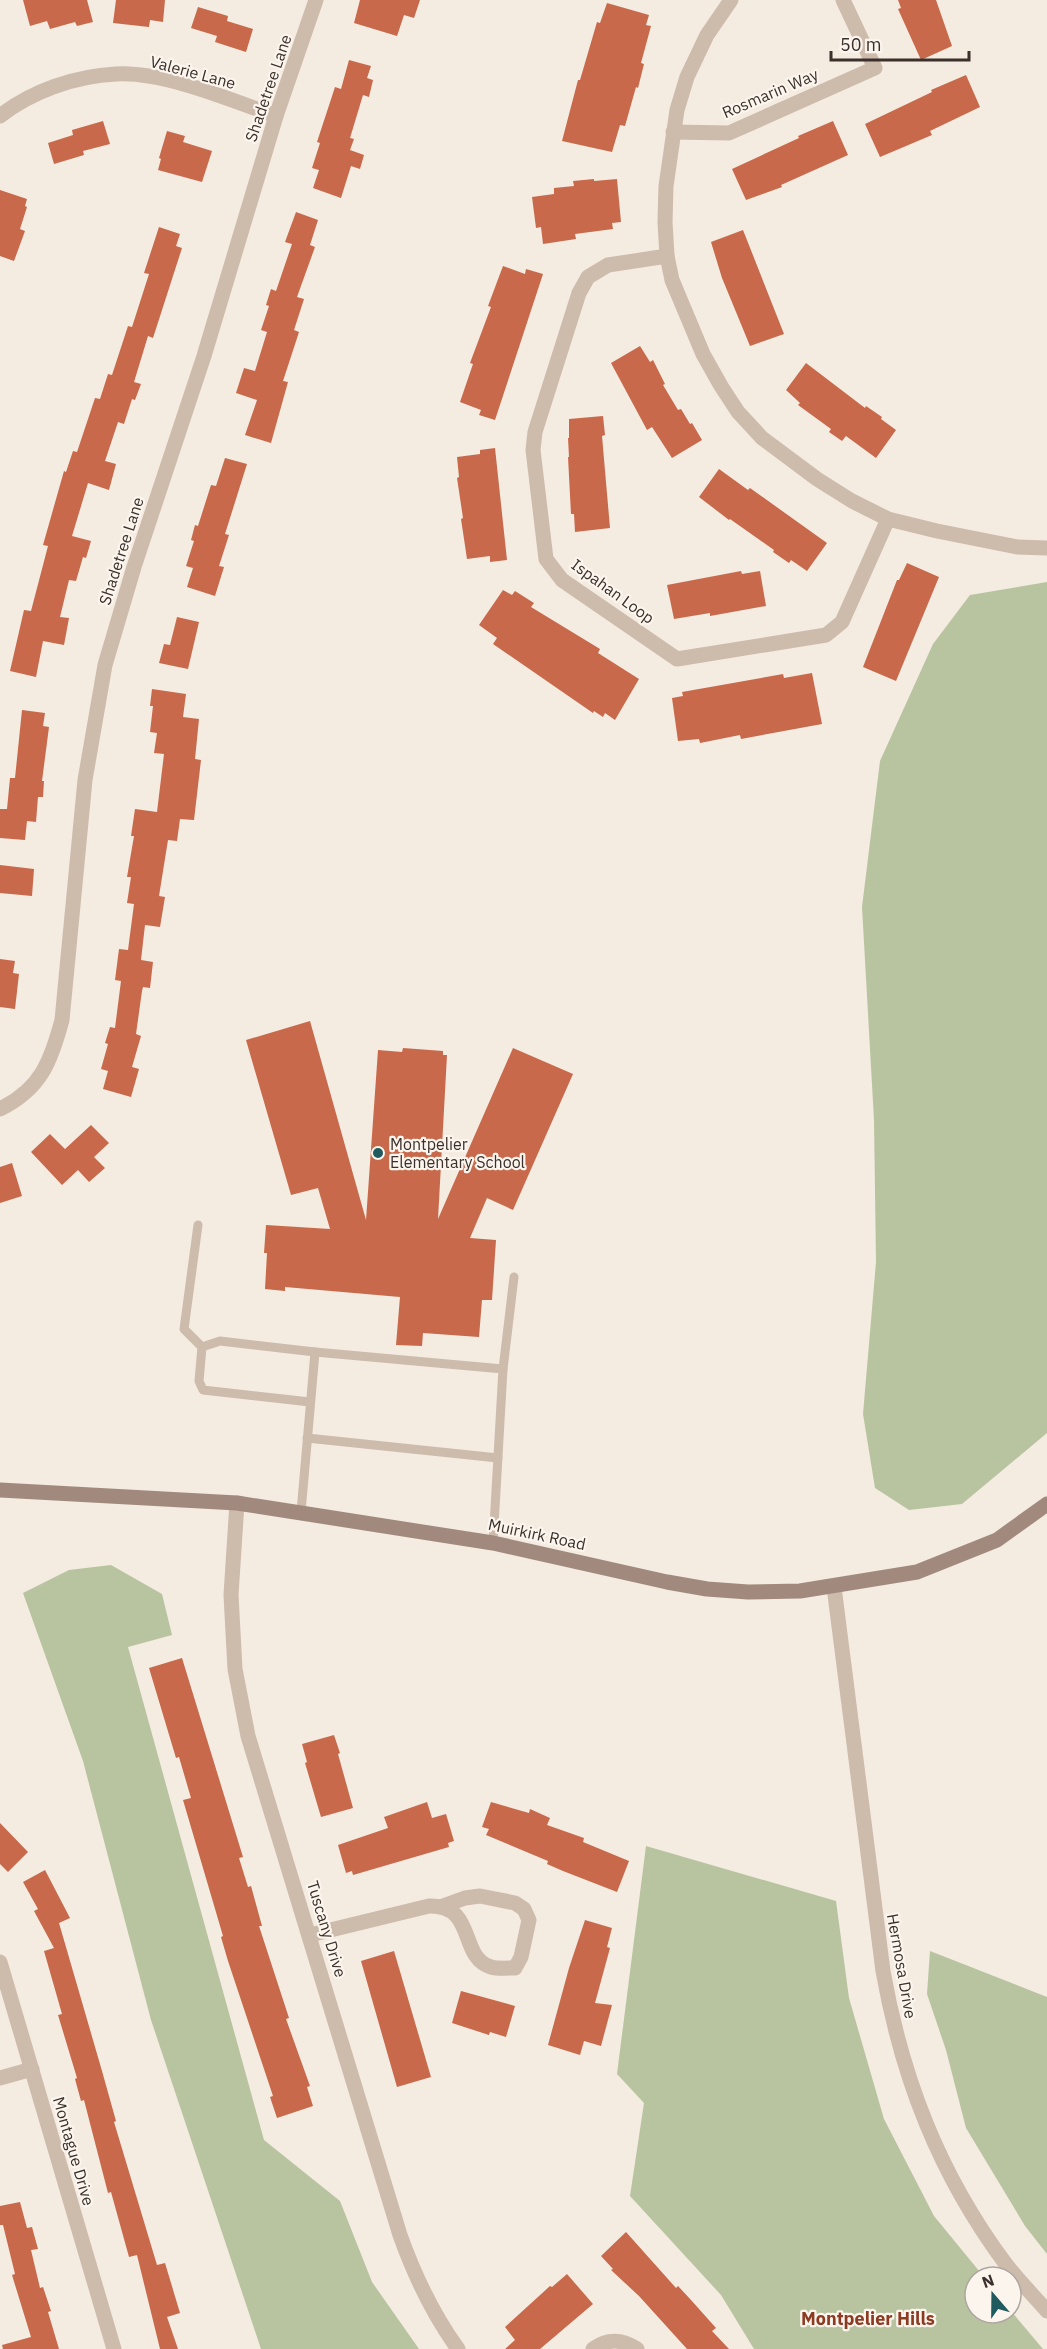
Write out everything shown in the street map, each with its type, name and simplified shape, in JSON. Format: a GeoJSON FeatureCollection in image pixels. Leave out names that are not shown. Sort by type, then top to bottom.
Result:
{"type":"FeatureCollection","features":[{"type":"Feature","properties":{"kind":"main road","name":"Muirkirk Road"},"geometry":{"type":"LineString","coordinates":[[0,1490],[237,1503],[493,1543],[707,1589],[777,1593],[834,1587],[917,1572],[997,1540],[1047,1504]]}},
{"type":"Feature","properties":{"kind":"street","name":"Shadetree Lane"},"geometry":{"type":"LineString","coordinates":[[0,1109],[13,1103],[38,1080],[53,1055],[62,1020],[85,780],[105,665],[134,567],[204,356],[276,116],[316,0]]}},
{"type":"Feature","properties":{"kind":"street"},"geometry":{"type":"LineString","coordinates":[[731,0],[707,35],[687,77],[677,110],[666,186],[665,222],[667,256],[672,280],[703,354],[721,386],[738,412],[762,438],[817,479],[852,501],[888,519],[1017,547],[1047,548]]}},
{"type":"Feature","properties":{"kind":"street","name":"Rosmarin Way"},"geometry":{"type":"LineString","coordinates":[[673,132],[729,133],[875,68],[843,0]]}},
{"type":"Feature","properties":{"kind":"street","name":"Valerie Lane"},"geometry":{"type":"LineString","coordinates":[[0,116],[16,103],[51,87],[84,78],[117,74],[161,79],[276,116]]}},
{"type":"Feature","properties":{"kind":"street","name":"Ispahan Loop"},"geometry":{"type":"LineString","coordinates":[[667,256],[608,265],[588,277],[579,292],[535,432],[533,450],[546,559],[562,580],[677,659],[826,635],[842,622],[888,519]]}},
{"type":"Feature","properties":{"kind":"street","name":"Tuscany Drive"},"geometry":{"type":"LineString","coordinates":[[237,1503],[231,1595],[235,1669],[248,1736],[414,2276],[430,2307],[458,2349]]}},
{"type":"Feature","properties":{"kind":"street","name":"Hermosa Drive"},"geometry":{"type":"LineString","coordinates":[[834,1587],[881,1960],[891,2018],[907,2073],[935,2146],[961,2198],[1006,2265],[1047,2311]]}},
{"type":"Feature","properties":{"kind":"street"},"geometry":{"type":"LineString","coordinates":[[310,1935],[480,1896],[515,1903],[524,1909],[529,1920],[521,1957],[515,1968],[491,1967],[480,1960],[474,1953],[458,1918],[443,1906]]}},
{"type":"Feature","properties":{"kind":"street","name":"Montague Drive"},"geometry":{"type":"LineString","coordinates":[[0,1962],[114,2349]]}},
{"type":"Feature","properties":{"kind":"street"},"geometry":{"type":"LineString","coordinates":[[0,2078],[32,2069]]}},
{"type":"Feature","properties":{"kind":"street"},"geometry":{"type":"LineString","coordinates":[[593,2349],[608,2341],[618,2341],[637,2349]]}},
{"type":"Feature","properties":{"kind":"lane"},"geometry":{"type":"LineString","coordinates":[[198,1224],[184,1329],[202,1347]]}},
{"type":"Feature","properties":{"kind":"lane"},"geometry":{"type":"LineString","coordinates":[[493,1543],[503,1369],[514,1277]]}},
{"type":"Feature","properties":{"kind":"lane"},"geometry":{"type":"LineString","coordinates":[[202,1347],[220,1341],[503,1369]]}},
{"type":"Feature","properties":{"kind":"lane"},"geometry":{"type":"LineString","coordinates":[[202,1347],[199,1381],[203,1389],[310,1402]]}},
{"type":"Feature","properties":{"kind":"lane"},"geometry":{"type":"LineString","coordinates":[[301,1512],[315,1352]]}},
{"type":"Feature","properties":{"kind":"lane"},"geometry":{"type":"LineString","coordinates":[[307,1438],[498,1458]]}},
{"type":"Feature","properties":{"kind":"green space"},"geometry":{"type":"Polygon","coordinates":[[[1047,582],[1047,1433],[962,1504],[909,1510],[875,1488],[863,1414],[876,1262],[874,1120],[862,907],[880,761],[933,644],[970,595],[1047,582]]]}},
{"type":"Feature","properties":{"kind":"green space"},"geometry":{"type":"Polygon","coordinates":[[[111,1565],[162,1594],[172,1635],[128,1647],[264,2140],[340,2201],[372,2282],[419,2349],[261,2349],[151,2020],[83,1761],[23,1593],[69,1570],[111,1565]]]}},
{"type":"Feature","properties":{"kind":"green space"},"geometry":{"type":"Polygon","coordinates":[[[646,1846],[836,1901],[849,1998],[884,2119],[934,2216],[974,2265],[963,2265],[963,2325],[1023,2325],[1043,2349],[754,2349],[721,2295],[630,2196],[644,2103],[617,2074],[646,1846]]]}},
{"type":"Feature","properties":{"kind":"green space"},"geometry":{"type":"Polygon","coordinates":[[[930,1951],[1047,1997],[1047,2254],[1025,2226],[966,2128],[946,2050],[927,1994],[930,1951]]]}},
{"type":"Feature","properties":{"kind":"building"},"geometry":{"type":"Polygon","coordinates":[[[23,0],[87,0],[93,22],[77,26],[75,22],[50,29],[47,21],[30,26],[23,0]]]}},
{"type":"Feature","properties":{"kind":"building"},"geometry":{"type":"Polygon","coordinates":[[[116,0],[165,0],[163,22],[150,20],[149,27],[113,23],[116,0]]]}},
{"type":"Feature","properties":{"kind":"building"},"geometry":{"type":"Polygon","coordinates":[[[360,0],[420,0],[414,18],[404,15],[397,36],[354,23],[360,0]]]}},
{"type":"Feature","properties":{"kind":"building"},"geometry":{"type":"Polygon","coordinates":[[[898,0],[936,0],[952,46],[921,60],[898,9],[901,8],[898,0]]]}},
{"type":"Feature","properties":{"kind":"building"},"geometry":{"type":"Polygon","coordinates":[[[607,3],[649,15],[646,25],[651,26],[641,63],[644,64],[638,88],[636,87],[625,126],[620,125],[612,152],[562,141],[578,80],[580,80],[597,22],[600,23],[607,3]]]}},
{"type":"Feature","properties":{"kind":"building"},"geometry":{"type":"Polygon","coordinates":[[[198,7],[228,16],[227,21],[253,29],[246,52],[215,42],[217,36],[191,28],[198,7]]]}},
{"type":"Feature","properties":{"kind":"building"},"geometry":{"type":"Polygon","coordinates":[[[349,60],[371,66],[367,78],[373,80],[369,97],[363,95],[350,138],[354,139],[350,150],[364,155],[360,169],[351,166],[341,198],[313,188],[319,170],[312,168],[320,143],[317,142],[335,87],[341,89],[349,60]]]}},
{"type":"Feature","properties":{"kind":"building"},"geometry":{"type":"Polygon","coordinates":[[[966,75],[980,107],[930,131],[932,135],[880,157],[865,124],[966,75]]]}},
{"type":"Feature","properties":{"kind":"building"},"geometry":{"type":"Polygon","coordinates":[[[103,121],[110,144],[83,151],[84,155],[54,164],[48,143],[73,135],[72,130],[103,121]]]}},
{"type":"Feature","properties":{"kind":"building"},"geometry":{"type":"Polygon","coordinates":[[[833,121],[848,155],[781,185],[782,187],[746,200],[732,169],[833,121]]]}},
{"type":"Feature","properties":{"kind":"building"},"geometry":{"type":"Polygon","coordinates":[[[167,131],[185,136],[183,142],[212,151],[202,182],[158,170],[167,131]]]}},
{"type":"Feature","properties":{"kind":"building"},"geometry":{"type":"Polygon","coordinates":[[[594,179],[594,181],[617,179],[621,222],[612,223],[613,229],[575,234],[576,239],[543,244],[541,227],[536,228],[532,197],[554,194],[554,188],[574,186],[573,181],[594,179]]]}},
{"type":"Feature","properties":{"kind":"building"},"geometry":{"type":"Polygon","coordinates":[[[0,190],[27,199],[25,206],[27,207],[20,229],[25,231],[14,261],[0,256],[0,190]]]}},
{"type":"Feature","properties":{"kind":"building"},"geometry":{"type":"Polygon","coordinates":[[[296,212],[318,220],[310,245],[315,247],[297,297],[304,299],[294,330],[299,332],[283,381],[288,382],[271,443],[245,435],[257,400],[236,393],[244,368],[255,371],[267,332],[261,330],[269,306],[266,305],[271,289],[276,291],[292,244],[285,242],[296,212]]]}},
{"type":"Feature","properties":{"kind":"building"},"geometry":{"type":"Polygon","coordinates":[[[159,227],[180,234],[176,246],[182,248],[153,338],[148,336],[134,382],[141,384],[135,400],[132,399],[124,424],[118,422],[105,461],[116,464],[109,490],[88,483],[72,536],[91,541],[86,558],[83,557],[76,581],[69,580],[60,617],[69,618],[64,645],[43,641],[36,677],[10,671],[24,610],[31,611],[48,546],[43,545],[64,471],[66,472],[73,451],[77,452],[95,398],[100,399],[108,374],[112,375],[128,326],[132,327],[149,274],[144,273],[159,227]]]}},
{"type":"Feature","properties":{"kind":"building"},"geometry":{"type":"Polygon","coordinates":[[[743,230],[784,334],[750,346],[722,278],[711,242],[743,230]]]}},
{"type":"Feature","properties":{"kind":"building"},"geometry":{"type":"Polygon","coordinates":[[[503,266],[525,274],[526,269],[543,274],[495,420],[479,415],[481,410],[460,402],[473,364],[470,363],[491,307],[488,306],[503,266]]]}},
{"type":"Feature","properties":{"kind":"building"},"geometry":{"type":"Polygon","coordinates":[[[640,346],[650,362],[653,360],[665,384],[663,385],[678,410],[681,409],[702,440],[672,458],[652,427],[647,430],[611,363],[640,346]]]}},
{"type":"Feature","properties":{"kind":"building"},"geometry":{"type":"Polygon","coordinates":[[[806,363],[865,408],[866,406],[882,417],[881,419],[896,430],[876,458],[846,436],[842,441],[829,432],[831,429],[798,405],[800,403],[786,390],[806,363]]]}},
{"type":"Feature","properties":{"kind":"building"},"geometry":{"type":"Polygon","coordinates":[[[603,416],[605,435],[602,436],[610,528],[575,532],[574,514],[571,514],[569,419],[603,416]]]}},
{"type":"Feature","properties":{"kind":"building"},"geometry":{"type":"Polygon","coordinates":[[[495,448],[507,560],[490,562],[490,556],[467,559],[461,519],[463,518],[457,478],[459,477],[457,457],[480,454],[480,450],[495,448]]]}},
{"type":"Feature","properties":{"kind":"building"},"geometry":{"type":"Polygon","coordinates":[[[225,458],[247,464],[225,534],[229,535],[219,566],[224,567],[215,596],[187,587],[193,568],[186,566],[194,541],[191,540],[195,525],[198,526],[211,485],[216,486],[225,458]]]}},
{"type":"Feature","properties":{"kind":"building"},"geometry":{"type":"Polygon","coordinates":[[[719,469],[748,490],[750,488],[827,543],[807,571],[791,560],[789,563],[699,497],[719,469]]]}},
{"type":"Feature","properties":{"kind":"building"},"geometry":{"type":"Polygon","coordinates":[[[907,563],[939,577],[896,681],[863,667],[897,580],[907,563]]]}},
{"type":"Feature","properties":{"kind":"building"},"geometry":{"type":"Polygon","coordinates":[[[741,571],[742,574],[760,571],[766,606],[710,616],[710,613],[674,619],[667,585],[741,571]]]}},
{"type":"Feature","properties":{"kind":"building"},"geometry":{"type":"Polygon","coordinates":[[[503,590],[512,595],[515,591],[534,603],[531,607],[600,649],[598,653],[639,679],[615,720],[605,713],[603,717],[594,711],[593,713],[493,644],[497,638],[479,625],[503,590]]]}},
{"type":"Feature","properties":{"kind":"building"},"geometry":{"type":"Polygon","coordinates":[[[177,617],[199,622],[188,669],[159,663],[164,644],[170,645],[177,617]]]}},
{"type":"Feature","properties":{"kind":"building"},"geometry":{"type":"Polygon","coordinates":[[[812,673],[822,724],[741,739],[740,735],[700,743],[699,739],[678,741],[672,698],[683,696],[682,692],[783,674],[784,678],[812,673]]]}},
{"type":"Feature","properties":{"kind":"building"},"geometry":{"type":"Polygon","coordinates":[[[152,689],[186,694],[183,717],[199,719],[195,759],[201,760],[194,820],[180,819],[177,841],[168,840],[159,896],[165,897],[160,927],[145,925],[141,960],[153,962],[150,988],[143,987],[142,991],[136,1034],[141,1036],[132,1067],[139,1069],[131,1097],[103,1089],[108,1071],[101,1069],[110,1027],[115,1028],[121,981],[115,980],[119,949],[128,950],[134,904],[127,903],[131,877],[127,877],[134,836],[131,836],[135,809],[157,812],[164,754],[154,753],[157,733],[150,732],[152,689]]]}},
{"type":"Feature","properties":{"kind":"building"},"geometry":{"type":"Polygon","coordinates":[[[22,710],[45,713],[43,726],[49,727],[42,781],[44,781],[43,797],[38,797],[36,822],[27,821],[25,840],[0,838],[0,809],[7,809],[10,778],[15,778],[22,710]]]}},
{"type":"Feature","properties":{"kind":"building"},"geometry":{"type":"Polygon","coordinates":[[[0,865],[34,869],[32,896],[0,893],[0,865]]]}},
{"type":"Feature","properties":{"kind":"building"},"geometry":{"type":"Polygon","coordinates":[[[0,959],[15,961],[13,973],[19,974],[15,1009],[0,1007],[0,959]]]}},
{"type":"Feature","properties":{"kind":"building"},"geometry":{"type":"Polygon","coordinates":[[[310,1021],[366,1220],[378,1050],[402,1052],[403,1048],[443,1051],[443,1055],[447,1055],[438,1219],[513,1048],[573,1074],[513,1210],[487,1198],[470,1238],[496,1240],[492,1300],[482,1300],[479,1337],[423,1333],[422,1346],[396,1345],[400,1297],[285,1287],[285,1291],[265,1289],[266,1225],[330,1229],[318,1188],[291,1195],[246,1040],[310,1021]]]}},
{"type":"Feature","properties":{"kind":"building"},"geometry":{"type":"Polygon","coordinates":[[[91,1125],[109,1143],[94,1157],[105,1168],[89,1182],[78,1170],[62,1185],[31,1152],[50,1134],[65,1149],[91,1125]]]}},
{"type":"Feature","properties":{"kind":"building"},"geometry":{"type":"Polygon","coordinates":[[[12,1163],[22,1196],[0,1203],[0,1167],[12,1163]]]}},
{"type":"Feature","properties":{"kind":"building"},"geometry":{"type":"Polygon","coordinates":[[[182,1658],[243,1857],[239,1858],[248,1887],[251,1886],[262,1926],[259,1926],[289,2018],[286,2019],[310,2086],[307,2087],[313,2106],[277,2118],[270,2097],[273,2096],[228,1961],[221,1937],[223,1936],[183,1800],[191,1798],[179,1757],[176,1758],[149,1668],[182,1658]]]}},
{"type":"Feature","properties":{"kind":"building"},"geometry":{"type":"Polygon","coordinates":[[[334,1735],[353,1808],[321,1817],[305,1763],[307,1762],[302,1744],[334,1735]]]}},
{"type":"Feature","properties":{"kind":"building"},"geometry":{"type":"Polygon","coordinates":[[[427,1802],[432,1818],[446,1814],[454,1841],[448,1843],[449,1847],[353,1875],[352,1871],[346,1873],[338,1845],[388,1828],[384,1817],[427,1802]]]}},
{"type":"Feature","properties":{"kind":"building"},"geometry":{"type":"Polygon","coordinates":[[[491,1802],[529,1813],[530,1809],[550,1818],[547,1825],[584,1838],[583,1842],[629,1861],[617,1892],[563,1871],[547,1864],[548,1861],[486,1835],[489,1829],[482,1827],[491,1802]]]}},
{"type":"Feature","properties":{"kind":"building"},"geometry":{"type":"Polygon","coordinates":[[[0,1823],[28,1852],[8,1872],[0,1864],[0,1823]]]}},
{"type":"Feature","properties":{"kind":"building"},"geometry":{"type":"Polygon","coordinates":[[[45,1870],[70,1918],[59,1923],[116,2121],[114,2122],[157,2265],[165,2263],[180,2313],[167,2317],[178,2349],[160,2349],[137,2255],[129,2257],[111,2192],[108,2193],[84,2100],[81,2101],[75,2079],[77,2078],[58,2015],[62,2014],[44,1951],[54,1948],[34,1911],[38,1909],[23,1882],[45,1870]]]}},
{"type":"Feature","properties":{"kind":"building"},"geometry":{"type":"Polygon","coordinates":[[[585,1920],[612,1928],[607,1947],[610,1948],[595,2003],[612,2005],[601,2046],[584,2041],[580,2055],[548,2045],[585,1920]]]}},
{"type":"Feature","properties":{"kind":"building"},"geometry":{"type":"Polygon","coordinates":[[[394,1951],[431,2077],[397,2087],[361,1961],[394,1951]]]}},
{"type":"Feature","properties":{"kind":"building"},"geometry":{"type":"Polygon","coordinates":[[[461,1991],[515,2006],[506,2037],[490,2032],[489,2035],[452,2023],[461,1991]]]}},
{"type":"Feature","properties":{"kind":"building"},"geometry":{"type":"Polygon","coordinates":[[[20,2202],[27,2228],[32,2227],[38,2249],[31,2250],[40,2288],[43,2287],[51,2311],[48,2312],[59,2349],[3,2349],[2,2345],[31,2337],[12,2275],[15,2274],[3,2225],[0,2225],[0,2206],[20,2202]]]}},
{"type":"Feature","properties":{"kind":"building"},"geometry":{"type":"Polygon","coordinates":[[[626,2232],[676,2288],[678,2286],[716,2328],[712,2331],[729,2349],[687,2349],[639,2296],[611,2270],[613,2269],[601,2256],[626,2232]]]}},
{"type":"Feature","properties":{"kind":"building"},"geometry":{"type":"Polygon","coordinates":[[[567,2274],[593,2304],[540,2349],[505,2349],[515,2340],[505,2327],[550,2286],[552,2287],[567,2274]]]}},
{"type":"Feature","properties":{"kind":"place","name":"Montpelier Elementary School"},"geometry":{"type":"Point","coordinates":[378,1153]}},
{"type":"Feature","properties":{"kind":"district","name":"Montpelier Hills"},"geometry":{"type":"Point","coordinates":[868,2318]}}]}
